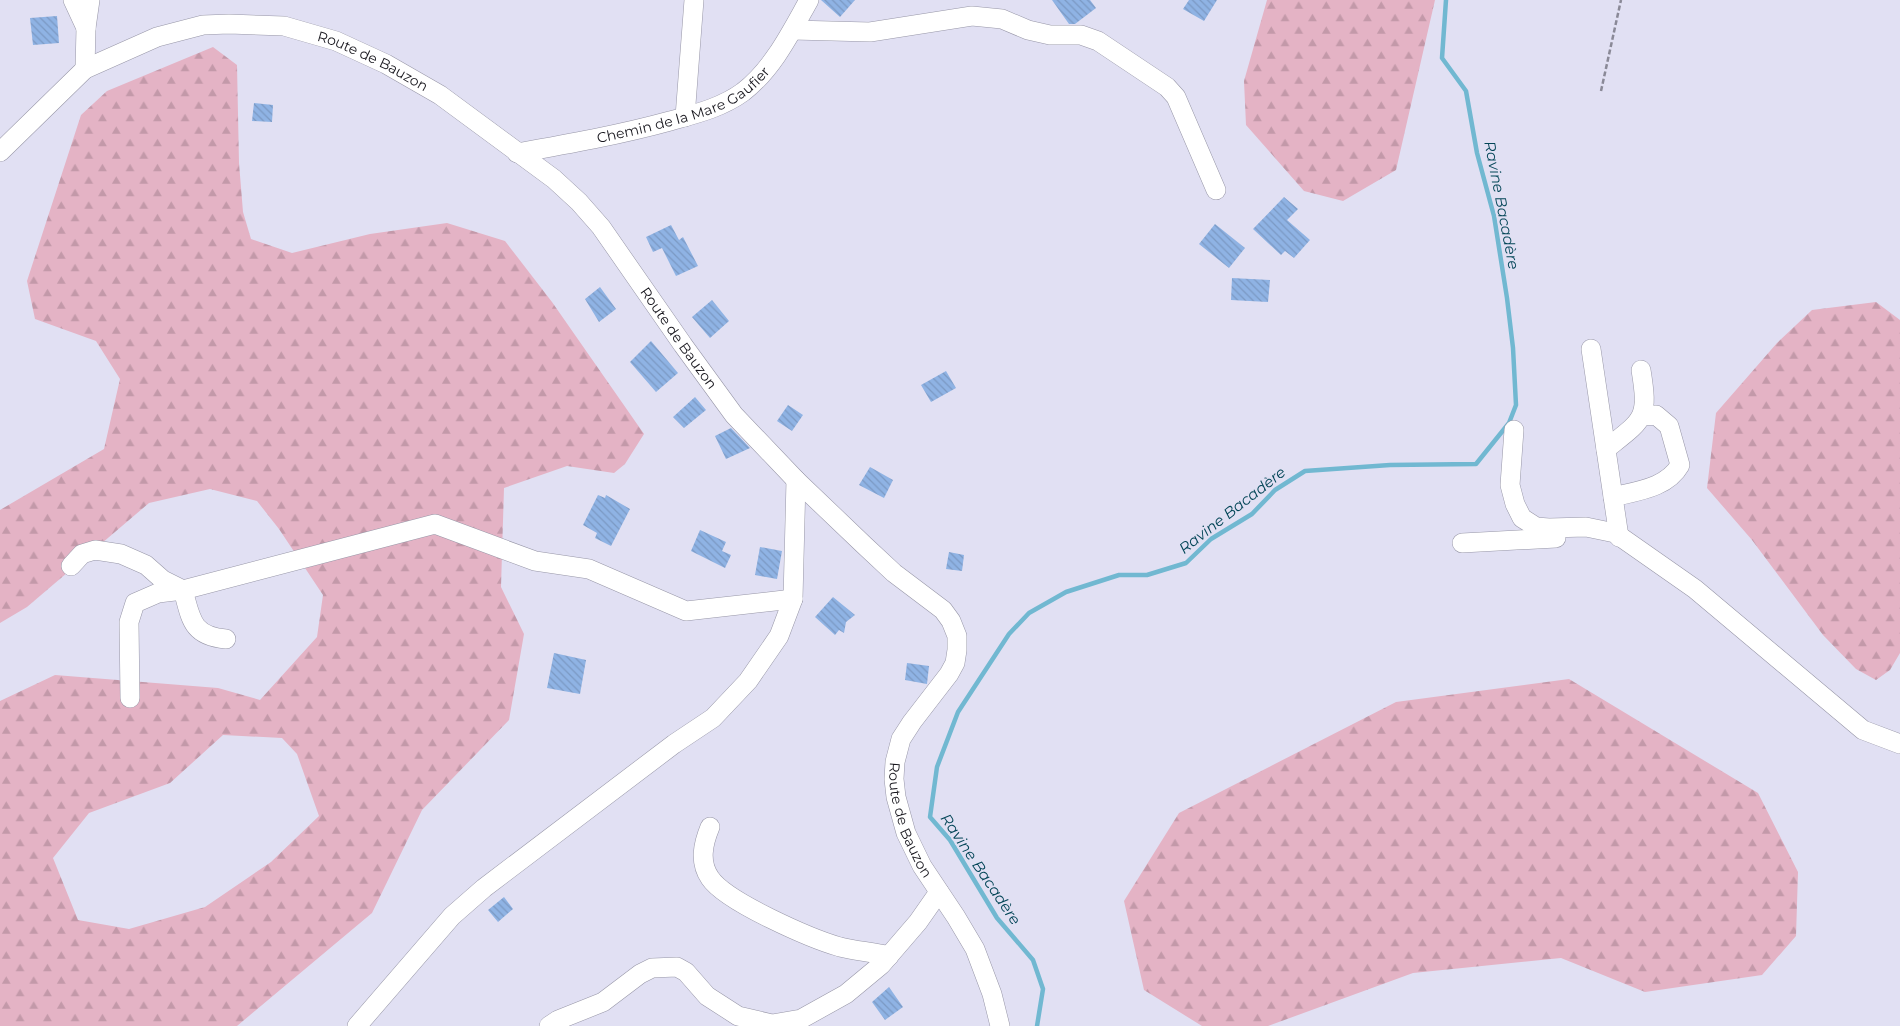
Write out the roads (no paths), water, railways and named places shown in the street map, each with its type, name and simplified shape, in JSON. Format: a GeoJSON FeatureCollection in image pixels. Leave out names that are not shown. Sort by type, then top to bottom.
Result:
{"type":"FeatureCollection","features":[{"type":"Feature","properties":{"kind":"street"},"geometry":{"type":"LineString","coordinates":[[73,0],[86,28]]}},
{"type":"Feature","properties":{"kind":"street"},"geometry":{"type":"LineString","coordinates":[[85,69],[86,28],[90,0]]}},
{"type":"Feature","properties":{"kind":"street"},"geometry":{"type":"LineString","coordinates":[[685,117],[694,0]]}},
{"type":"Feature","properties":{"kind":"street","name":"Chemin de la Mare Gaufier"},"geometry":{"type":"LineString","coordinates":[[517,153],[627,133],[714,109],[743,92],[767,69],[793,30],[809,0]]}},
{"type":"Feature","properties":{"kind":"street"},"geometry":{"type":"LineString","coordinates":[[793,30],[870,32],[972,16],[1002,19],[1024,28],[1050,35],[1081,35],[1098,41],[1166,87],[1176,97],[1216,190]]}},
{"type":"Feature","properties":{"kind":"street","name":"Route de Bauzon"},"geometry":{"type":"LineString","coordinates":[[0,152],[85,69],[157,37],[203,25],[284,26],[336,41],[386,64],[440,95],[554,179],[602,227],[683,345],[734,415],[796,480],[894,573],[943,610],[951,621],[957,636],[955,663],[901,739],[895,762],[894,779],[901,820],[922,866],[975,949],[992,994],[1000,1026]]}},
{"type":"Feature","properties":{"kind":"street"},"geometry":{"type":"LineString","coordinates":[[1591,349],[1614,497],[1617,535]]}},
{"type":"Feature","properties":{"kind":"street"},"geometry":{"type":"LineString","coordinates":[[1606,449],[1628,432],[1643,416],[1646,401],[1641,370]]}},
{"type":"Feature","properties":{"kind":"street"},"geometry":{"type":"LineString","coordinates":[[1614,497],[1650,487],[1666,480],[1675,473],[1680,465],[1669,426],[1656,415],[1643,416]]}},
{"type":"Feature","properties":{"kind":"street"},"geometry":{"type":"LineString","coordinates":[[1514,430],[1510,485],[1514,504],[1522,518],[1536,527],[1586,527],[1617,535],[1694,589],[1863,730],[1900,744]]}},
{"type":"Feature","properties":{"kind":"street"},"geometry":{"type":"LineString","coordinates":[[357,1026],[452,916],[674,744],[713,718],[748,682],[779,636],[793,599],[796,480]]}},
{"type":"Feature","properties":{"kind":"street"},"geometry":{"type":"LineString","coordinates":[[130,698],[129,622],[136,603],[158,593],[183,590],[435,524],[535,561],[589,569],[686,611],[793,599]]}},
{"type":"Feature","properties":{"kind":"street"},"geometry":{"type":"LineString","coordinates":[[1462,543],[1617,535]]}},
{"type":"Feature","properties":{"kind":"street"},"geometry":{"type":"LineString","coordinates":[[71,566],[82,554],[95,550],[121,554],[146,565],[162,580],[183,590],[192,624],[211,638],[226,639]]}},
{"type":"Feature","properties":{"kind":"street"},"geometry":{"type":"LineString","coordinates":[[710,827],[703,844],[704,864],[710,878],[739,902],[792,929],[815,938],[841,947],[889,956]]}},
{"type":"Feature","properties":{"kind":"street"},"geometry":{"type":"LineString","coordinates":[[549,1026],[558,1020],[603,1002],[640,974],[652,968],[677,967],[686,972],[707,996],[735,1021],[772,1024],[801,1019],[846,994],[881,965],[918,922],[939,892]]}},
{"type":"Feature","properties":{"kind":"waterway","name":"Ravine Bacadère"},"geometry":{"type":"LineString","coordinates":[[1037,1026],[1043,989],[1033,960],[997,918],[950,840],[930,817],[937,767],[958,712],[1009,634],[1029,613],[1066,592],[1119,575],[1147,575],[1186,563],[1211,539],[1252,514],[1275,490],[1305,471],[1390,465],[1476,464],[1509,423],[1516,405],[1513,348],[1507,298],[1494,216],[1477,153],[1466,91],[1442,58],[1446,0]]}}]}
